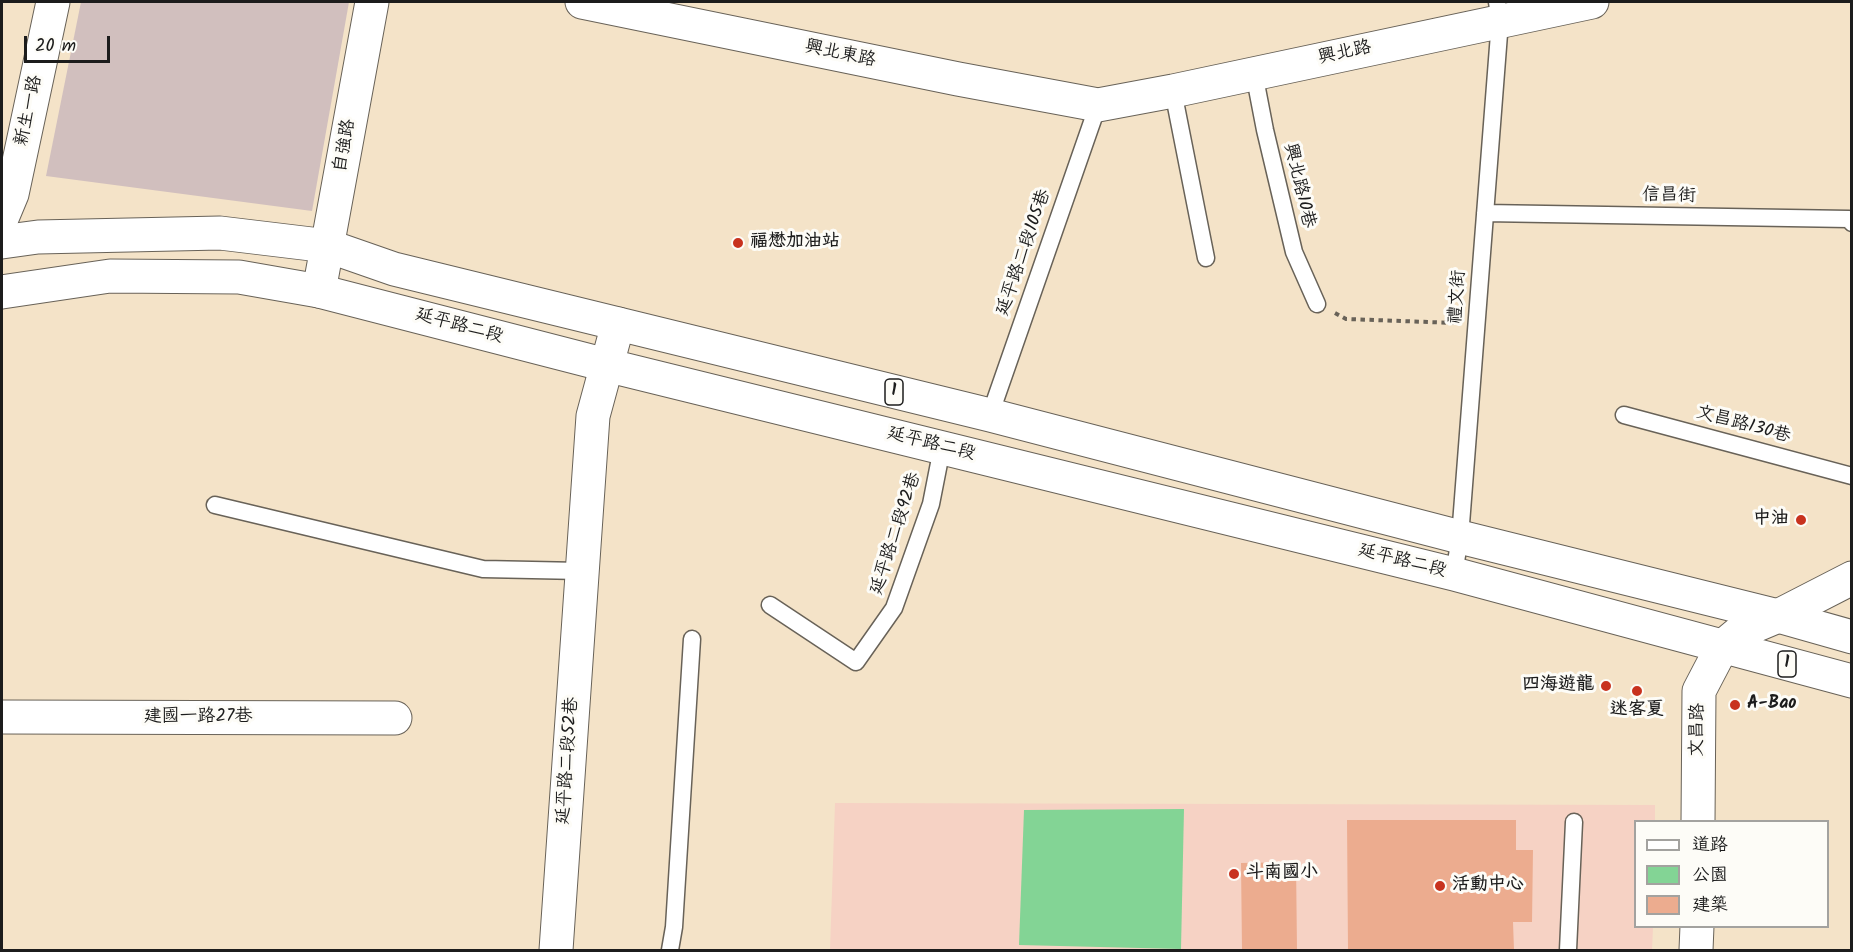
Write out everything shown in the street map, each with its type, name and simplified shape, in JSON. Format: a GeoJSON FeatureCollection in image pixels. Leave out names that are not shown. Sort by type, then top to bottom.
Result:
{"type":"FeatureCollection","features":[{"type":"Feature","properties":{"kind":"main road","name":"新生一路"},"geometry":{"type":"LineString","coordinates":[[2,218],[12,194],[53,2]]}},
{"type":"Feature","properties":{"kind":"main road","name":"自強路"},"geometry":{"type":"LineString","coordinates":[[319,291],[372,2]]}},
{"type":"Feature","properties":{"kind":"main road","name":"興北東路"},"geometry":{"type":"LineString","coordinates":[[582,2],[958,79],[1098,105]]}},
{"type":"Feature","properties":{"kind":"main road","name":"興北路"},"geometry":{"type":"LineString","coordinates":[[1098,105],[1254,73],[1498,11],[1592,2]]}},
{"type":"Feature","properties":{"kind":"main road","name":"1"},"geometry":{"type":"LineString","coordinates":[[2,242],[38,237],[220,232],[328,246],[394,269],[990,415],[1460,537],[1778,616],[1851,637]]}},
{"type":"Feature","properties":{"kind":"main road","name":"延平路二段"},"geometry":{"type":"LineString","coordinates":[[2,292],[110,276],[239,277],[319,291],[606,365],[1454,574],[1851,681]]}},
{"type":"Feature","properties":{"kind":"main road","name":"延平路二段52巷"},"geometry":{"type":"LineString","coordinates":[[556,951],[592,416],[618,324]]}},
{"type":"Feature","properties":{"kind":"main road"},"geometry":{"type":"LineString","coordinates":[[1196,510],[1208,472]]}},
{"type":"Feature","properties":{"kind":"main road","name":"文昌路"},"geometry":{"type":"LineString","coordinates":[[1698,820],[1699,691],[1722,647],[1740,632],[1778,616],[1851,578]]}},
{"type":"Feature","properties":{"kind":"main road","name":"建國一路27巷"},"geometry":{"type":"LineString","coordinates":[[2,717],[394,718]]}},
{"type":"Feature","properties":{"kind":"main road"},"geometry":{"type":"LineString","coordinates":[[1696,951],[1697,928]]}},
{"type":"Feature","properties":{"kind":"lane","name":"禮文街"},"geometry":{"type":"LineString","coordinates":[[1454,574],[1460,537],[1477,324],[1498,11]]}},
{"type":"Feature","properties":{"kind":"lane","name":"興北路10巷"},"geometry":{"type":"LineString","coordinates":[[1254,73],[1294,252],[1317,304]]}},
{"type":"Feature","properties":{"kind":"lane"},"geometry":{"type":"LineString","coordinates":[[1173,91],[1206,258]]}},
{"type":"Feature","properties":{"kind":"lane","name":"延平路二段105巷"},"geometry":{"type":"LineString","coordinates":[[990,415],[1098,105]]}},
{"type":"Feature","properties":{"kind":"lane","name":"信昌街"},"geometry":{"type":"LineString","coordinates":[[1485,213],[1849,219],[1851,223]]}},
{"type":"Feature","properties":{"kind":"lane","name":"文昌路130巷"},"geometry":{"type":"LineString","coordinates":[[1624,415],[1851,476]]}},
{"type":"Feature","properties":{"kind":"lane","name":"延平路二段92巷"},"geometry":{"type":"LineString","coordinates":[[770,604],[856,662],[894,608],[931,504],[942,448]]}},
{"type":"Feature","properties":{"kind":"lane"},"geometry":{"type":"LineString","coordinates":[[215,505],[483,569],[581,571]]}},
{"type":"Feature","properties":{"kind":"lane"},"geometry":{"type":"LineString","coordinates":[[670,951],[674,927],[692,639]]}},
{"type":"Feature","properties":{"kind":"lane"},"geometry":{"type":"LineString","coordinates":[[1568,951],[1574,822]]}},
{"type":"Feature","properties":{"kind":"path"},"geometry":{"type":"LineString","coordinates":[[1317,304],[1346,318],[1477,324]]}},
{"type":"Feature","properties":{"kind":"shaded area"},"geometry":{"type":"Polygon","coordinates":[[[81,2],[349,2],[312,211],[46,176],[81,2]]]}},
{"type":"Feature","properties":{"kind":"shaded area","name":"斗南國小"},"geometry":{"type":"Polygon","coordinates":[[[835,803],[1655,805],[1655,820],[1634,820],[1634,928],[1653,928],[1652,950],[830,950],[835,803]]]}},
{"type":"Feature","properties":{"kind":"green space"},"geometry":{"type":"Polygon","coordinates":[[[1184,809],[1181,949],[1019,945],[1024,810],[1184,809]]]}},
{"type":"Feature","properties":{"kind":"building","name":"活動中心"},"geometry":{"type":"Polygon","coordinates":[[[1347,820],[1516,820],[1516,850],[1533,850],[1532,922],[1513,922],[1514,950],[1348,950],[1347,820]]]}},
{"type":"Feature","properties":{"kind":"building"},"geometry":{"type":"Polygon","coordinates":[[[1296,862],[1297,950],[1242,950],[1241,863],[1296,862]]]}},
{"type":"Feature","properties":{"kind":"place","name":"福懋加油站"},"geometry":{"type":"Point","coordinates":[738,243]}},
{"type":"Feature","properties":{"kind":"place","name":"中油"},"geometry":{"type":"Point","coordinates":[1801,520]}},
{"type":"Feature","properties":{"kind":"place","name":"四海遊龍"},"geometry":{"type":"Point","coordinates":[1606,686]}},
{"type":"Feature","properties":{"kind":"place","name":"迷客夏"},"geometry":{"type":"Point","coordinates":[1637,691]}},
{"type":"Feature","properties":{"kind":"place","name":"A-Bao"},"geometry":{"type":"Point","coordinates":[1735,705]}},
{"type":"Feature","properties":{"kind":"place","name":"斗南國小"},"geometry":{"type":"Point","coordinates":[1234,874]}},
{"type":"Feature","properties":{"kind":"place","name":"活動中心"},"geometry":{"type":"Point","coordinates":[1440,886]}}]}
